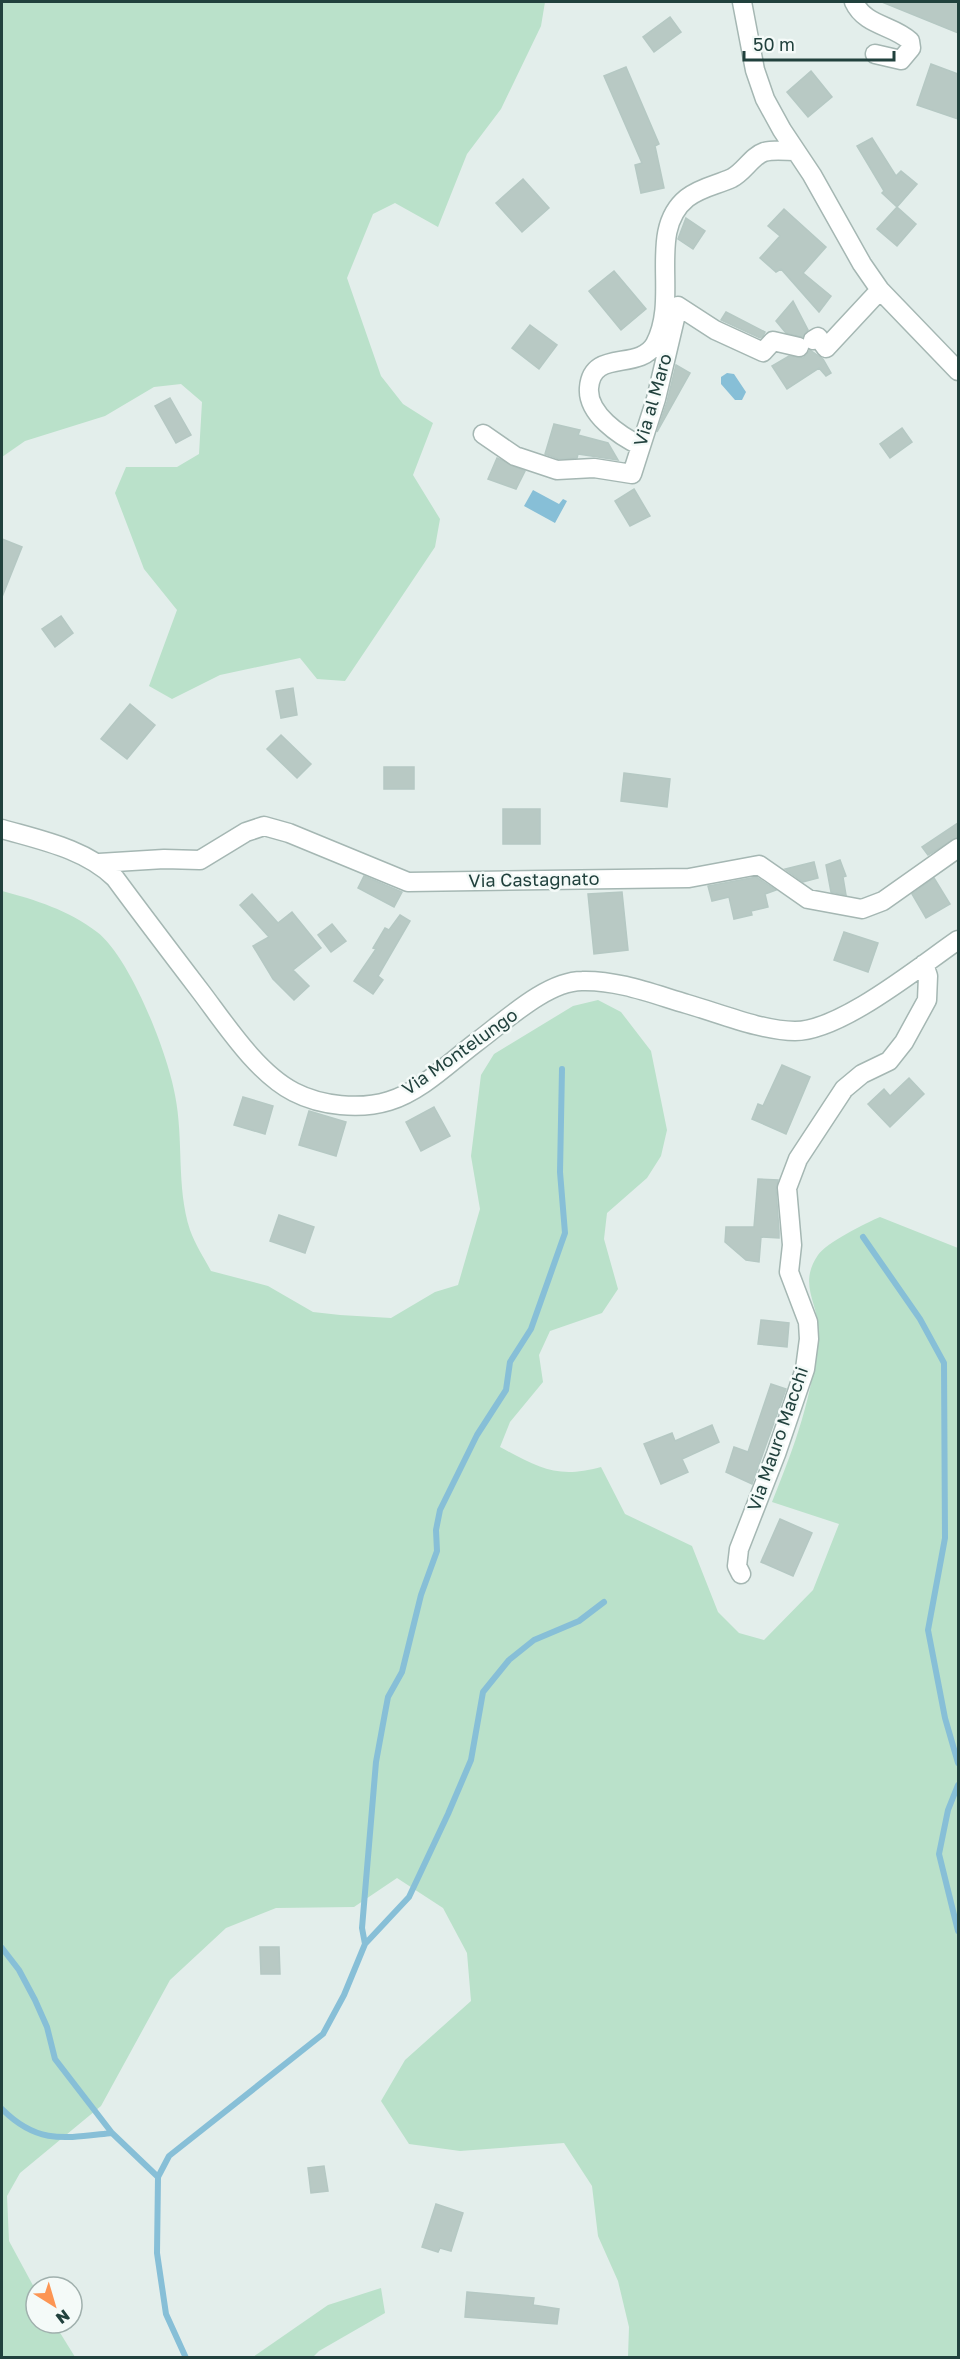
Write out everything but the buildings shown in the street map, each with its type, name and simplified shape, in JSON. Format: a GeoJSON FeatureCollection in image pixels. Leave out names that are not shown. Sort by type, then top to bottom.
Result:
{"type":"FeatureCollection","features":[{"type":"Feature","properties":{"kind":"street"},"geometry":{"type":"LineString","coordinates":[[742,2],[754,70],[765,99],[880,290],[958,371]]}},
{"type":"Feature","properties":{"kind":"street"},"geometry":{"type":"LineString","coordinates":[[854,2],[863,14],[877,25],[903,34],[910,41],[911,48],[901,60],[875,54]]}},
{"type":"Feature","properties":{"kind":"street"},"geometry":{"type":"LineString","coordinates":[[641,446],[626,439],[602,417],[590,399],[589,384],[597,368],[606,363],[642,356],[655,344],[667,297],[665,242],[670,217],[686,199],[700,190],[734,177],[764,152],[796,151]]}},
{"type":"Feature","properties":{"kind":"street","name":"Via al Maro"},"geometry":{"type":"LineString","coordinates":[[483,434],[515,456],[557,470],[594,468],[632,474],[656,399],[678,306],[715,330],[763,352],[772,341],[806,344],[818,337],[826,348],[880,290]]}},
{"type":"Feature","properties":{"kind":"street","name":"Via Castagnato"},"geometry":{"type":"LineString","coordinates":[[99,863],[164,859],[201,860],[246,832],[264,826],[289,833],[408,882],[689,878],[759,866],[808,898],[862,909],[883,901],[958,848]]}},
{"type":"Feature","properties":{"kind":"street","name":"Via Montelungo"},"geometry":{"type":"LineString","coordinates":[[2,829],[46,842],[99,863],[115,878],[238,1040],[271,1076],[294,1092],[328,1103],[360,1105],[389,1101],[413,1089],[525,1006],[554,988],[580,980],[610,982],[753,1023],[796,1031],[818,1027],[844,1017],[958,940]]}},
{"type":"Feature","properties":{"kind":"street","name":"Via Mauro Macchi"},"geometry":{"type":"LineString","coordinates":[[741,1574],[737,1566],[739,1549],[805,1369],[810,1339],[808,1322],[789,1272],[792,1245],[787,1188],[798,1160],[844,1089],[862,1074],[890,1061],[904,1042],[927,1000],[928,975],[924,964]]}},
{"type":"Feature","properties":{"kind":"green space"},"geometry":{"type":"Polygon","coordinates":[[[2,2],[545,2],[541,26],[501,109],[467,154],[438,227],[395,203],[373,214],[347,278],[381,376],[403,404],[433,423],[413,475],[440,519],[435,547],[345,681],[317,679],[300,658],[220,675],[172,699],[149,686],[177,610],[144,569],[115,493],[126,467],[177,467],[199,454],[202,402],[181,384],[154,387],[105,416],[25,441],[2,457],[2,2]]]}},
{"type":"Feature","properties":{"kind":"green space"},"geometry":{"type":"Polygon","coordinates":[[[2,891],[51,907],[86,924],[110,945],[122,962],[146,1008],[171,1077],[178,1112],[181,1180],[186,1213],[192,1235],[211,1271],[268,1286],[313,1312],[391,1318],[435,1292],[458,1285],[480,1209],[471,1156],[481,1075],[494,1054],[573,1006],[598,1000],[621,1012],[651,1051],[667,1130],[661,1156],[647,1178],[607,1213],[604,1239],[618,1289],[602,1313],[550,1331],[539,1355],[543,1382],[510,1422],[500,1447],[537,1466],[549,1469],[572,1472],[601,1467],[625,1514],[692,1546],[718,1612],[739,1633],[764,1640],[813,1590],[839,1524],[772,1502],[795,1440],[812,1379],[818,1323],[809,1276],[818,1255],[837,1239],[880,1217],[958,1248],[958,2357],[628,2357],[629,2327],[618,2281],[598,2236],[592,2186],[564,2143],[460,2151],[409,2144],[381,2101],[405,2060],[471,2001],[467,1953],[443,1908],[397,1878],[354,1907],[276,1908],[226,1928],[170,1980],[101,2106],[20,2173],[7,2196],[9,2241],[27,2275],[24,2275],[24,2335],[61,2335],[75,2357],[2,2357],[2,891]]]}},
{"type":"Feature","properties":{"kind":"green space"},"geometry":{"type":"Polygon","coordinates":[[[381,2288],[385,2313],[319,2351],[313,2357],[253,2357],[328,2305],[381,2288]]]}},
{"type":"Feature","properties":{"kind":"water"},"geometry":{"type":"Polygon","coordinates":[[[727,373],[734,374],[746,392],[742,400],[735,400],[721,384],[721,377],[727,373]]]}},
{"type":"Feature","properties":{"kind":"water"},"geometry":{"type":"Polygon","coordinates":[[[533,490],[559,504],[563,499],[567,501],[555,523],[524,506],[533,490]]]}},
{"type":"Feature","properties":{"kind":"waterway"},"geometry":{"type":"LineString","coordinates":[[365,1944],[362,1928],[376,1762],[388,1697],[402,1672],[421,1595],[437,1551],[436,1530],[440,1510],[477,1435],[506,1390],[510,1362],[531,1329],[565,1233],[560,1172],[562,1069]]}},
{"type":"Feature","properties":{"kind":"waterway"},"geometry":{"type":"LineString","coordinates":[[863,1237],[920,1319],[944,1363],[945,1538],[928,1630],[945,1718],[958,1763]]}},
{"type":"Feature","properties":{"kind":"waterway"},"geometry":{"type":"LineString","coordinates":[[186,2358],[166,2314],[157,2253],[158,2177],[169,2156],[323,2034],[344,1995],[365,1944],[409,1897],[448,1814],[471,1760],[483,1692],[509,1660],[534,1640],[579,1621],[604,1602]]}},
{"type":"Feature","properties":{"kind":"waterway"},"geometry":{"type":"LineString","coordinates":[[958,1785],[948,1810],[939,1854],[958,1931]]}},
{"type":"Feature","properties":{"kind":"waterway"},"geometry":{"type":"LineString","coordinates":[[2,1948],[19,1970],[35,2000],[47,2027],[55,2059],[112,2133],[158,2177]]}},
{"type":"Feature","properties":{"kind":"waterway"},"geometry":{"type":"LineString","coordinates":[[2,2109],[15,2121],[40,2134],[66,2137],[112,2133]]}}]}
